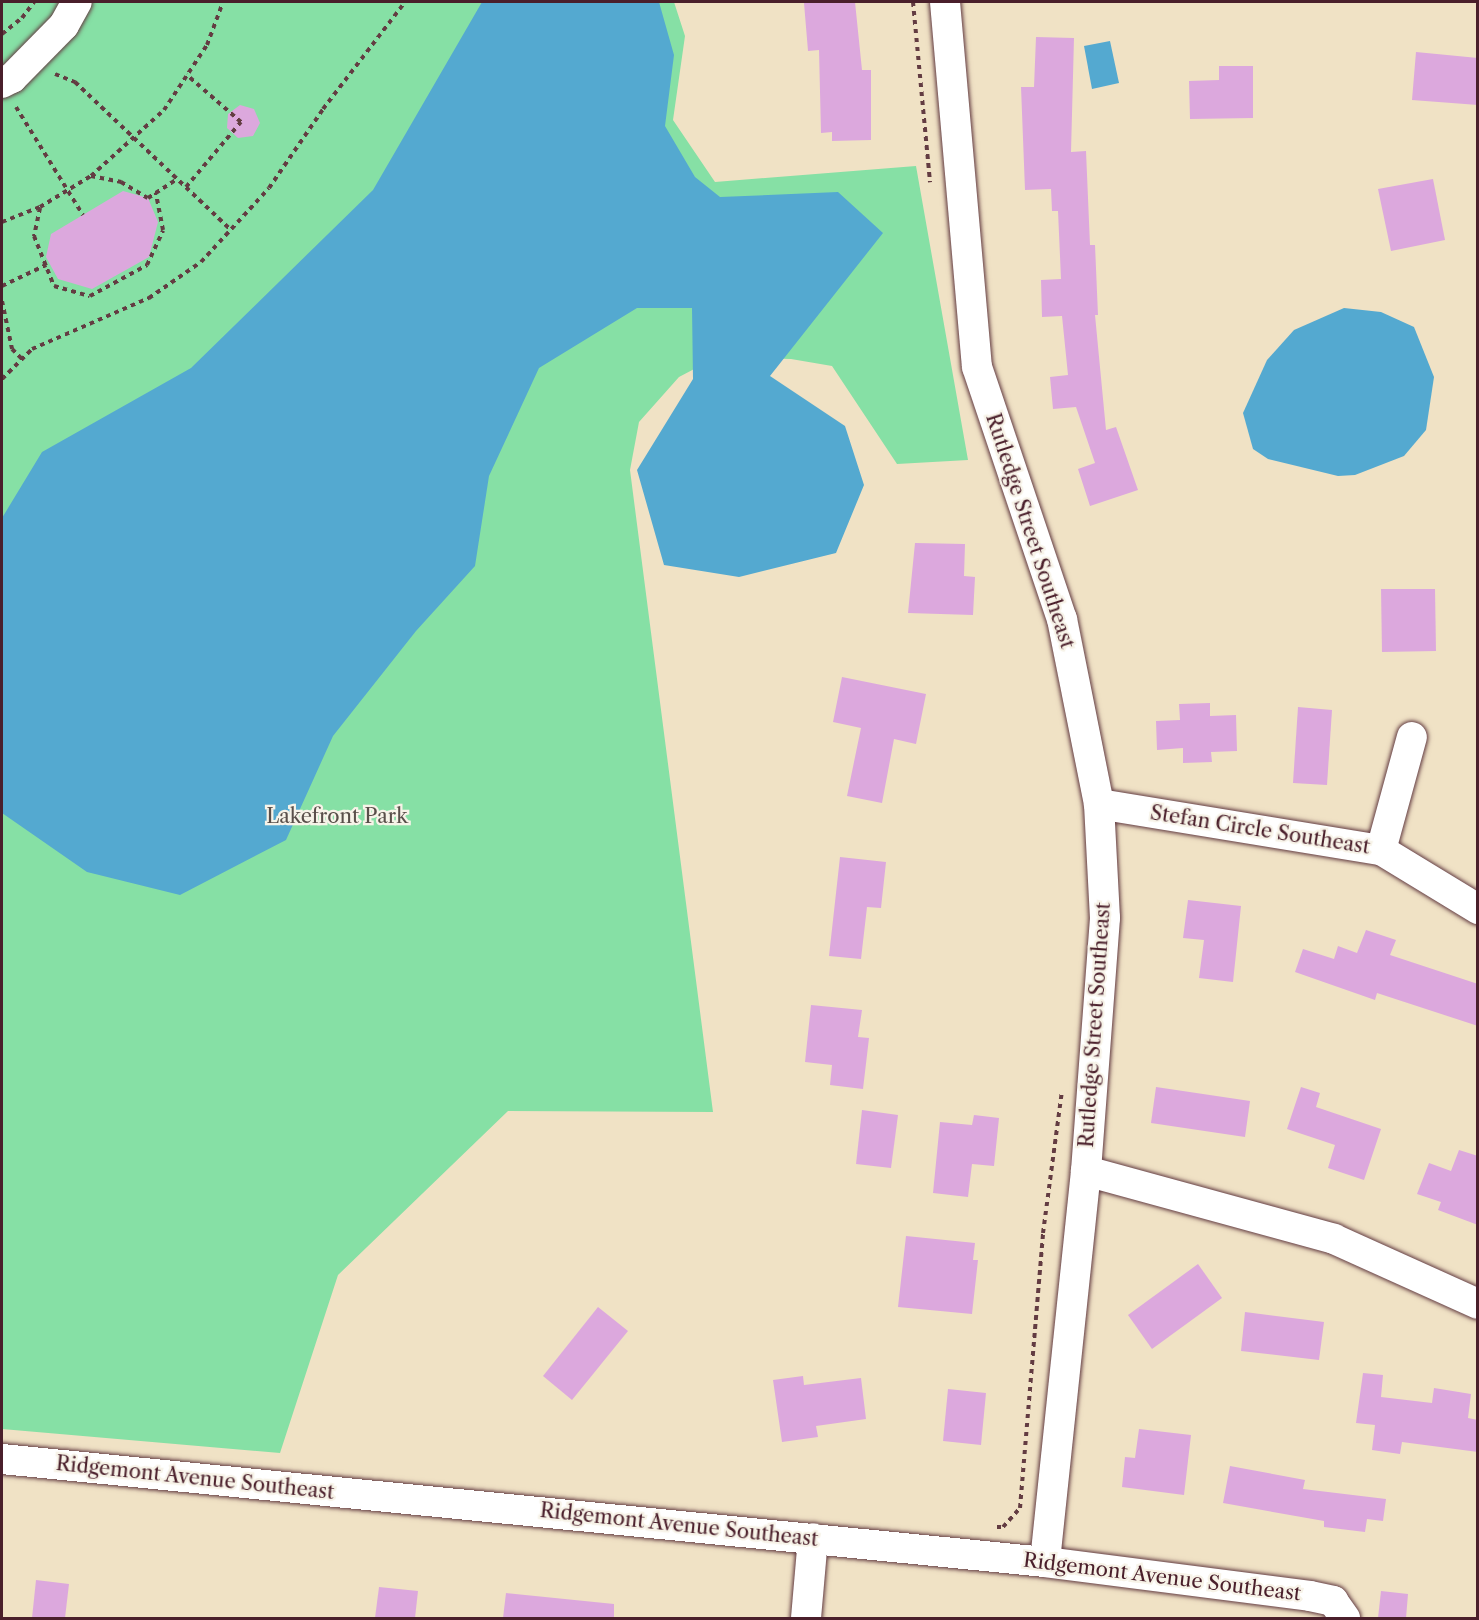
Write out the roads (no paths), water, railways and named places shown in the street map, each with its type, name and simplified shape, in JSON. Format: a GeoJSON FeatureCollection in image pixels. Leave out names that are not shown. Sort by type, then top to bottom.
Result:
{"type":"FeatureCollection","features":[{"type":"Feature","properties":{"kind":"street"},"geometry":{"type":"LineString","coordinates":[[2,83],[12,78],[64,25],[77,2]]}},
{"type":"Feature","properties":{"kind":"street","name":"Rutledge Street Southeast"},"geometry":{"type":"LineString","coordinates":[[945,2],[977,367],[1062,619],[1099,804],[1105,918],[1086,1171],[1045,1562]]}},
{"type":"Feature","properties":{"kind":"street"},"geometry":{"type":"LineString","coordinates":[[1381,850],[1412,737]]}},
{"type":"Feature","properties":{"kind":"street","name":"Stefan Circle Southeast"},"geometry":{"type":"LineString","coordinates":[[1099,804],[1381,850],[1478,909]]}},
{"type":"Feature","properties":{"kind":"street"},"geometry":{"type":"LineString","coordinates":[[1086,1171],[1334,1239],[1478,1304]]}},
{"type":"Feature","properties":{"kind":"street","name":"Ridgemont Avenue Southeast"},"geometry":{"type":"LineString","coordinates":[[2,1459],[1045,1562],[1310,1596],[1333,1601],[1346,1618]]}},
{"type":"Feature","properties":{"kind":"street"},"geometry":{"type":"LineString","coordinates":[[806,1618],[813,1538]]}},
{"type":"Feature","properties":{"kind":"water"},"geometry":{"type":"Polygon","coordinates":[[[482,2],[659,2],[674,55],[665,126],[695,177],[720,197],[838,192],[883,233],[770,376],[845,426],[864,485],[836,553],[739,577],[664,565],[637,470],[693,379],[692,308],[637,308],[539,368],[489,476],[475,566],[416,631],[333,736],[286,840],[180,895],[87,872],[2,813],[2,518],[42,452],[191,368],[373,190],[482,2]]]}},
{"type":"Feature","properties":{"kind":"water"},"geometry":{"type":"Polygon","coordinates":[[[1110,41],[1119,83],[1092,89],[1084,46],[1110,41]]]}},
{"type":"Feature","properties":{"kind":"water"},"geometry":{"type":"Polygon","coordinates":[[[1344,308],[1381,312],[1414,327],[1434,377],[1426,430],[1404,456],[1355,475],[1338,476],[1268,459],[1253,449],[1243,413],[1267,360],[1294,330],[1344,308]]]}},
{"type":"Feature","properties":{"kind":"park label","name":"Lakefront Park"},"geometry":{"type":"Point","coordinates":[337,816]}}]}
